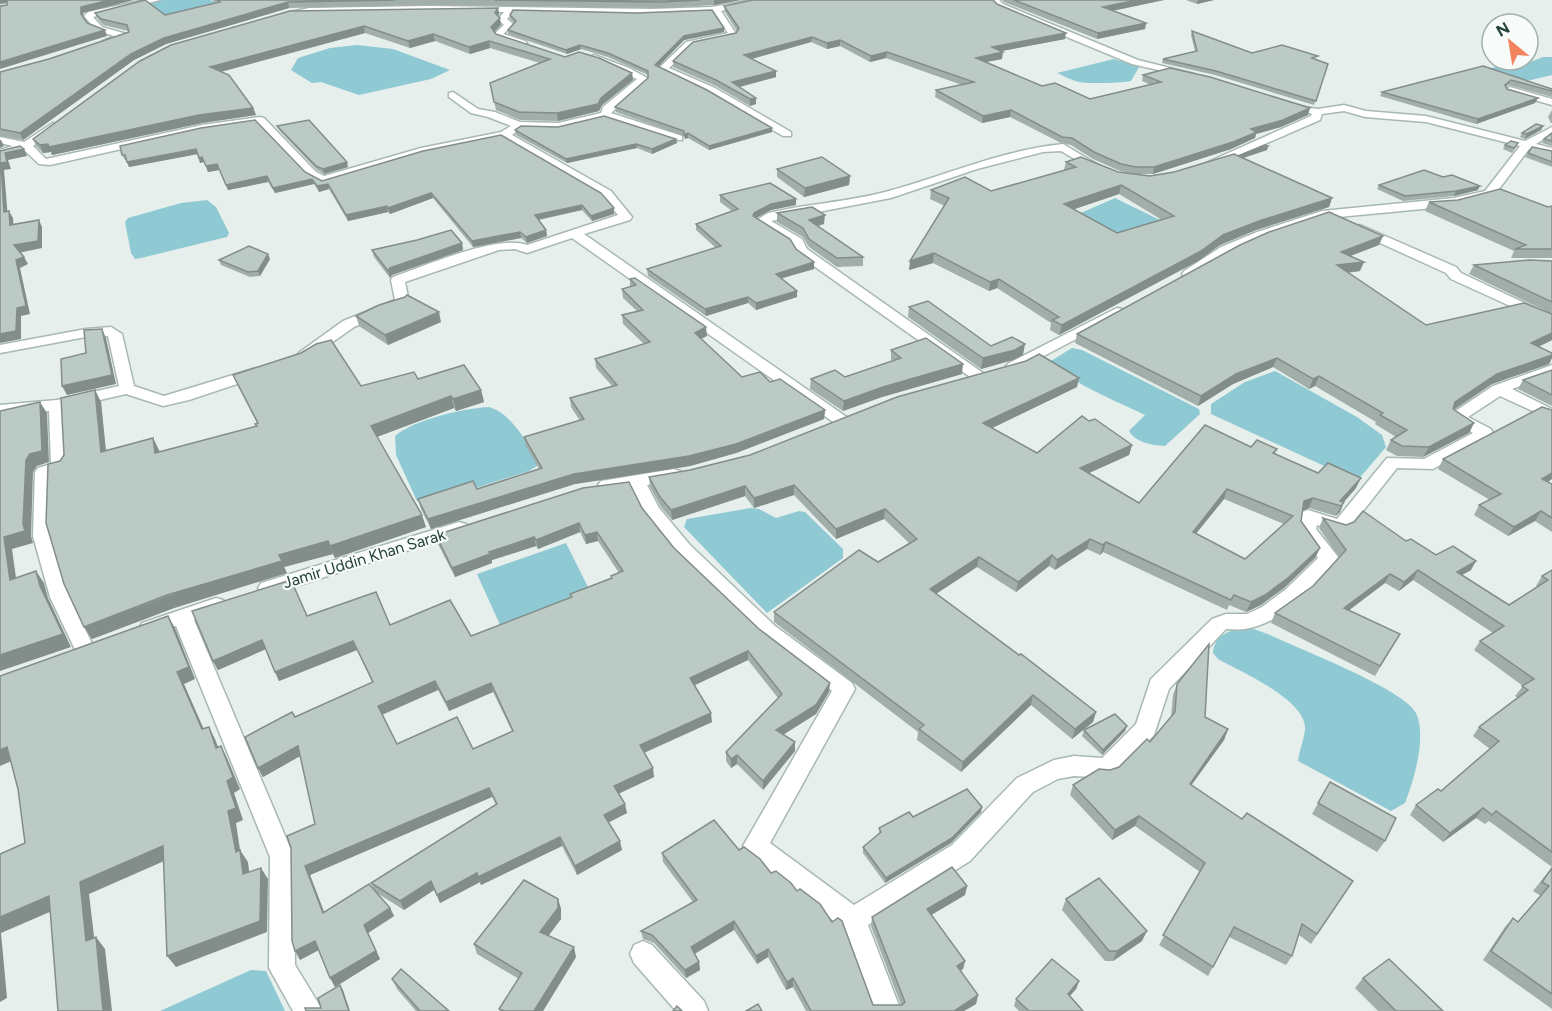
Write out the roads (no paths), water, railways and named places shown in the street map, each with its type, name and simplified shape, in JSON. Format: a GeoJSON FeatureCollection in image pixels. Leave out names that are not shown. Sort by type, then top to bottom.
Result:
{"type":"FeatureCollection","features":[{"type":"Feature","properties":{"kind":"street"},"geometry":{"type":"LineString","coordinates":[[95,44],[126,34],[103,30],[93,25],[88,16],[156,0]]}},
{"type":"Feature","properties":{"kind":"street"},"geometry":{"type":"LineString","coordinates":[[280,16],[309,10],[652,12],[716,9],[764,0]]}},
{"type":"Feature","properties":{"kind":"street"},"geometry":{"type":"LineString","coordinates":[[994,0],[1000,6],[1075,39],[1135,62],[1200,76]]}},
{"type":"Feature","properties":{"kind":"street"},"geometry":{"type":"LineString","coordinates":[[716,9],[733,35],[689,44],[663,69],[705,85],[787,134]]}},
{"type":"Feature","properties":{"kind":"street"},"geometry":{"type":"LineString","coordinates":[[510,10],[502,19],[510,25],[498,34],[531,46]]}},
{"type":"Feature","properties":{"kind":"street"},"geometry":{"type":"LineString","coordinates":[[580,54],[626,70],[644,79],[607,109],[604,115]]}},
{"type":"Feature","properties":{"kind":"street"},"geometry":{"type":"LineString","coordinates":[[1510,90],[1552,102]]}},
{"type":"Feature","properties":{"kind":"street"},"geometry":{"type":"LineString","coordinates":[[453,95],[475,111],[491,114],[519,125],[558,126],[604,115],[630,121],[678,138]]}},
{"type":"Feature","properties":{"kind":"street"},"geometry":{"type":"LineString","coordinates":[[1301,107],[1318,112],[1344,108],[1365,114],[1426,119],[1552,151]]}},
{"type":"Feature","properties":{"kind":"street"},"geometry":{"type":"LineString","coordinates":[[1198,167],[1299,127],[1316,118],[1318,112]]}},
{"type":"Feature","properties":{"kind":"street"},"geometry":{"type":"LineString","coordinates":[[0,154],[27,146],[64,118]]}},
{"type":"Feature","properties":{"kind":"street"},"geometry":{"type":"LineString","coordinates":[[0,141],[27,146],[43,162],[50,162],[169,135],[260,120],[312,174],[323,180],[463,141],[504,135],[519,125]]}},
{"type":"Feature","properties":{"kind":"street"},"geometry":{"type":"LineString","coordinates":[[1173,282],[1204,266],[1226,250],[1326,213],[1472,199],[1488,194],[1499,189],[1527,144],[1552,130]]}},
{"type":"Feature","properties":{"kind":"street"},"geometry":{"type":"LineString","coordinates":[[288,362],[320,347],[328,336],[364,314],[402,302],[398,280],[498,246],[516,245],[527,249],[626,217],[607,194],[504,135]]}},
{"type":"Feature","properties":{"kind":"street"},"geometry":{"type":"LineString","coordinates":[[988,373],[802,252],[797,243],[761,221],[772,216],[887,195],[973,167],[1043,149],[1063,147],[1109,174]]}},
{"type":"Feature","properties":{"kind":"street"},"geometry":{"type":"LineString","coordinates":[[1326,213],[1451,270],[1456,276],[1552,321]]}},
{"type":"Feature","properties":{"kind":"street"},"geometry":{"type":"LineString","coordinates":[[574,232],[842,421]]}},
{"type":"Feature","properties":{"kind":"street"},"geometry":{"type":"LineString","coordinates":[[1451,270],[1472,268]]}},
{"type":"Feature","properties":{"kind":"street"},"geometry":{"type":"LineString","coordinates":[[956,383],[1019,364],[1132,304]]}},
{"type":"Feature","properties":{"kind":"street"},"geometry":{"type":"LineString","coordinates":[[0,349],[87,333],[111,331],[115,334],[127,389]]}},
{"type":"Feature","properties":{"kind":"street"},"geometry":{"type":"LineString","coordinates":[[0,410],[57,405],[127,389],[163,401],[183,397],[267,369]]}},
{"type":"Feature","properties":{"kind":"street"},"geometry":{"type":"LineString","coordinates":[[852,920],[962,853],[1024,785],[1054,770],[1074,766],[1107,768],[1146,729],[1159,685],[1219,624],[1224,621],[1247,621],[1259,616],[1290,597],[1311,579],[1329,558],[1308,530],[1308,516],[1341,526],[1384,470],[1393,462],[1427,465],[1485,433],[1456,417],[1499,388],[1552,370]]}},
{"type":"Feature","properties":{"kind":"street"},"geometry":{"type":"LineString","coordinates":[[1499,388],[1552,415]]}},
{"type":"Feature","properties":{"kind":"street"},"geometry":{"type":"LineString","coordinates":[[57,405],[60,467],[44,472],[42,536],[60,597],[86,652]]}},
{"type":"Feature","properties":{"kind":"street"},"geometry":{"type":"LineString","coordinates":[[820,430],[860,414]]}},
{"type":"Feature","properties":{"kind":"street"},"geometry":{"type":"LineString","coordinates":[[593,488],[690,473]]}},
{"type":"Feature","properties":{"kind":"street"},"geometry":{"type":"LineString","coordinates":[[636,480],[651,511],[683,550],[768,631],[844,689],[755,846],[852,920],[887,1011]]}},
{"type":"Feature","properties":{"kind":"street","name":"Jamir Uddin Khan Sarak"},"geometry":{"type":"LineString","coordinates":[[129,636],[182,615],[482,521]]}},
{"type":"Feature","properties":{"kind":"street"},"geometry":{"type":"LineString","coordinates":[[182,615],[282,857],[282,968],[309,1011]]}},
{"type":"Feature","properties":{"kind":"street"},"geometry":{"type":"LineString","coordinates":[[65,660],[107,644]]}},
{"type":"Feature","properties":{"kind":"street"},"geometry":{"type":"LineString","coordinates":[[643,954],[694,1011]]}},
{"type":"Feature","properties":{"kind":"water"},"geometry":{"type":"Polygon","coordinates":[[[164,0],[210,0],[221,4],[167,16],[133,6],[164,0]]]}},
{"type":"Feature","properties":{"kind":"water"},"geometry":{"type":"Polygon","coordinates":[[[357,45],[393,49],[450,70],[431,79],[359,95],[321,82],[312,83],[291,70],[298,58],[330,48],[357,45]]]}},
{"type":"Feature","properties":{"kind":"water"},"geometry":{"type":"Polygon","coordinates":[[[1552,57],[1552,75],[1527,81],[1498,72],[1540,72],[1540,58],[1552,57]]]}},
{"type":"Feature","properties":{"kind":"water"},"geometry":{"type":"Polygon","coordinates":[[[1114,59],[1139,67],[1131,81],[1083,83],[1057,73],[1114,59]]]}},
{"type":"Feature","properties":{"kind":"water"},"geometry":{"type":"Polygon","coordinates":[[[1115,198],[1164,222],[1116,240],[1074,216],[1115,198]]]}},
{"type":"Feature","properties":{"kind":"water"},"geometry":{"type":"Polygon","coordinates":[[[207,200],[216,207],[229,233],[227,237],[135,259],[131,253],[125,222],[128,218],[181,203],[207,200]]]}},
{"type":"Feature","properties":{"kind":"water"},"geometry":{"type":"Polygon","coordinates":[[[1072,348],[1082,350],[1199,409],[1200,414],[1165,446],[1140,441],[1129,431],[1145,415],[1080,384],[1051,361],[1072,348]]]}},
{"type":"Feature","properties":{"kind":"water"},"geometry":{"type":"Polygon","coordinates":[[[1275,371],[1357,417],[1382,435],[1386,447],[1357,481],[1211,414],[1211,404],[1245,382],[1275,371]]]}},
{"type":"Feature","properties":{"kind":"water"},"geometry":{"type":"Polygon","coordinates":[[[489,407],[504,415],[517,428],[538,459],[537,466],[529,471],[444,498],[417,501],[396,455],[395,436],[426,420],[489,407]]]}},
{"type":"Feature","properties":{"kind":"water"},"geometry":{"type":"Polygon","coordinates":[[[751,508],[759,509],[776,518],[799,511],[805,512],[843,549],[843,558],[767,613],[684,527],[687,519],[751,508]]]}},
{"type":"Feature","properties":{"kind":"water"},"geometry":{"type":"Polygon","coordinates":[[[566,543],[592,595],[501,627],[477,574],[566,543]]]}},
{"type":"Feature","properties":{"kind":"water"},"geometry":{"type":"Polygon","coordinates":[[[1238,628],[1254,629],[1270,635],[1372,681],[1407,703],[1416,713],[1420,746],[1405,803],[1391,811],[1298,761],[1305,730],[1303,719],[1296,708],[1270,688],[1218,659],[1213,653],[1215,643],[1221,637],[1238,628]]]}},
{"type":"Feature","properties":{"kind":"water"},"geometry":{"type":"Polygon","coordinates":[[[251,970],[266,971],[285,1011],[160,1011],[251,970]]]}}]}
